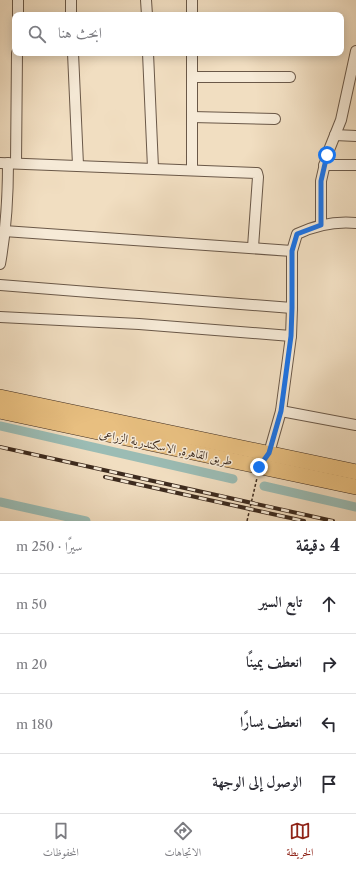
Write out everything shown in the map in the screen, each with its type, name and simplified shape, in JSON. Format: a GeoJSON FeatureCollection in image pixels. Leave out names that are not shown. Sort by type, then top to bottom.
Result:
{"type":"FeatureCollection","features":[{"type":"Feature","properties":{"kind":"highway","name":"طريق القاهرة, الاسكندرية الزراعى"},"geometry":{"type":"LineString","coordinates":[[0,397],[356,472]]}},
{"type":"Feature","properties":{"kind":"highway","name":"طريق القاهرة, الاسكندرية الزراعى"},"geometry":{"type":"LineString","coordinates":[[0,411],[356,487]]}},
{"type":"Feature","properties":{"kind":"street"},"geometry":{"type":"LineString","coordinates":[[18,0],[18,12]]}},
{"type":"Feature","properties":{"kind":"street"},"geometry":{"type":"LineString","coordinates":[[71,0],[71,12]]}},
{"type":"Feature","properties":{"kind":"street"},"geometry":{"type":"LineString","coordinates":[[146,0],[147,12]]}},
{"type":"Feature","properties":{"kind":"street"},"geometry":{"type":"LineString","coordinates":[[192,0],[192,12]]}},
{"type":"Feature","properties":{"kind":"street"},"geometry":{"type":"LineString","coordinates":[[321,225],[320,185],[324,165],[342,114],[356,51]]}},
{"type":"Feature","properties":{"kind":"street"},"geometry":{"type":"LineString","coordinates":[[0,264],[4,231],[4,186],[17,56]]}},
{"type":"Feature","properties":{"kind":"street"},"geometry":{"type":"LineString","coordinates":[[73,56],[78,165]]}},
{"type":"Feature","properties":{"kind":"street"},"geometry":{"type":"LineString","coordinates":[[148,56],[153,168]]}},
{"type":"Feature","properties":{"kind":"street"},"geometry":{"type":"LineString","coordinates":[[192,56],[192,170]]}},
{"type":"Feature","properties":{"kind":"street"},"geometry":{"type":"LineString","coordinates":[[192,77],[290,76]]}},
{"type":"Feature","properties":{"kind":"street"},"geometry":{"type":"LineString","coordinates":[[192,116],[275,119]]}},
{"type":"Feature","properties":{"kind":"street"},"geometry":{"type":"LineString","coordinates":[[335,135],[356,136]]}},
{"type":"Feature","properties":{"kind":"street"},"geometry":{"type":"LineString","coordinates":[[0,155],[6,163]]}},
{"type":"Feature","properties":{"kind":"street"},"geometry":{"type":"LineString","coordinates":[[6,163],[257,173],[258,177],[253,247]]}},
{"type":"Feature","properties":{"kind":"street"},"geometry":{"type":"LineString","coordinates":[[324,165],[356,165]]}},
{"type":"Feature","properties":{"kind":"street"},"geometry":{"type":"LineString","coordinates":[[259,467],[269,453],[281,411],[291,336],[292,251],[297,234],[321,225],[343,221],[356,223]]}},
{"type":"Feature","properties":{"kind":"street"},"geometry":{"type":"LineString","coordinates":[[4,231],[253,247],[292,251]]}},
{"type":"Feature","properties":{"kind":"street"},"geometry":{"type":"LineString","coordinates":[[0,285],[292,308]]}},
{"type":"Feature","properties":{"kind":"street"},"geometry":{"type":"LineString","coordinates":[[0,317],[139,324],[291,336]]}},
{"type":"Feature","properties":{"kind":"street"},"geometry":{"type":"LineString","coordinates":[[281,411],[356,425]]}},
{"type":"Feature","properties":{"kind":"path"},"geometry":{"type":"LineString","coordinates":[[247,521],[259,467]]}},
{"type":"Feature","properties":{"kind":"waterway"},"geometry":{"type":"LineString","coordinates":[[0,426],[233,479]]}},
{"type":"Feature","properties":{"kind":"waterway"},"geometry":{"type":"LineString","coordinates":[[264,486],[356,507]]}},
{"type":"Feature","properties":{"kind":"waterway"},"geometry":{"type":"LineString","coordinates":[[0,502],[86,521]]}},
{"type":"Feature","properties":{"kind":"railway"},"geometry":{"type":"LineString","coordinates":[[0,447],[333,521]]}},
{"type":"Feature","properties":{"kind":"railway"},"geometry":{"type":"LineString","coordinates":[[105,477],[304,521]]}},
{"type":"Feature","properties":{"kind":"route"},"geometry":{"type":"LineString","coordinates":[[259,467],[269,453],[281,411],[291,336],[292,251],[297,234],[321,225],[320,185],[327,155]]}}]}
